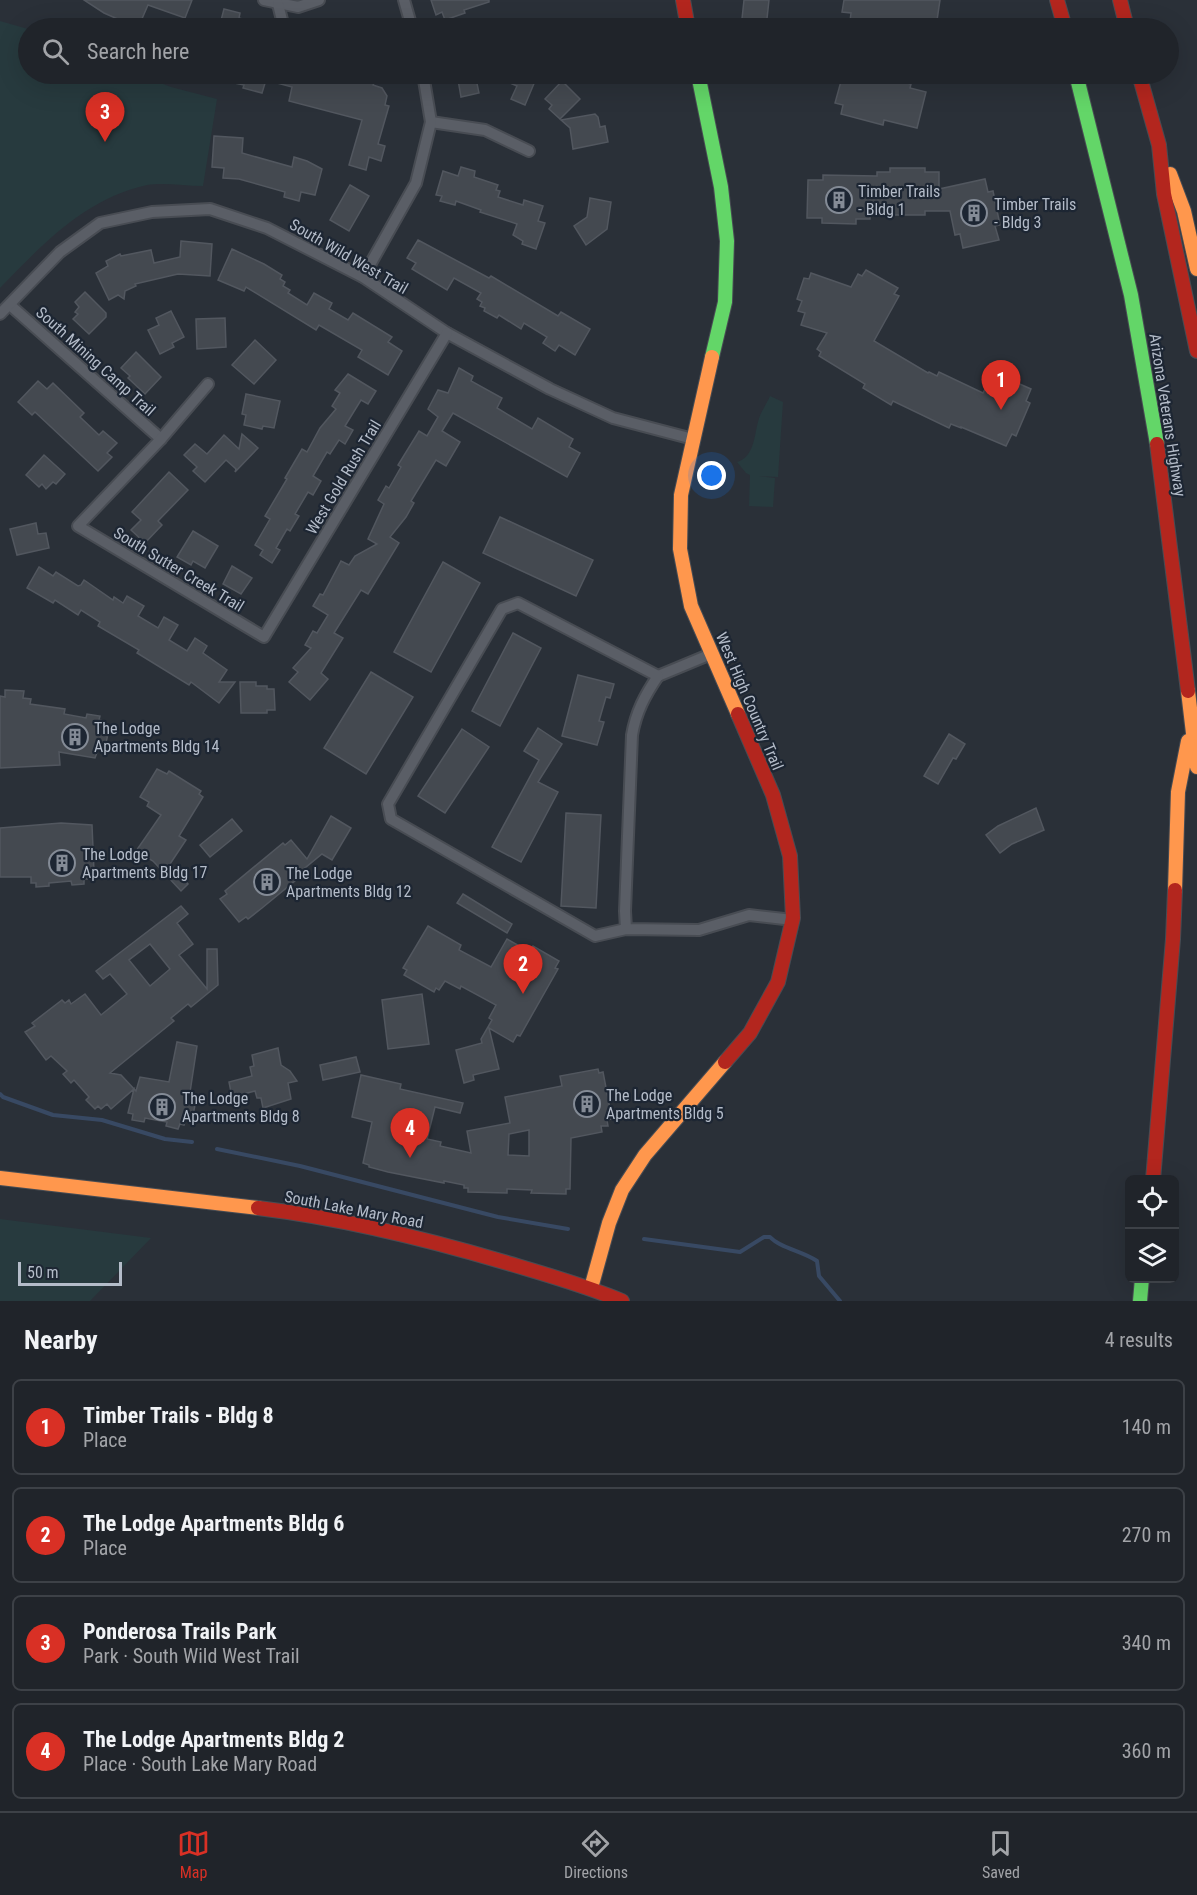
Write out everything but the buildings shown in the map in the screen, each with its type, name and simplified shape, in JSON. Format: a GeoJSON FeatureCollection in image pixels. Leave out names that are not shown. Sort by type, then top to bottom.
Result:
{"type":"FeatureCollection","features":[{"type":"Feature","properties":{"kind":"main road"},"geometry":{"type":"LineString","coordinates":[[683,0],[686,18]]}},
{"type":"Feature","properties":{"kind":"main road"},"geometry":{"type":"LineString","coordinates":[[1057,0],[1062,18]]}},
{"type":"Feature","properties":{"kind":"main road"},"geometry":{"type":"LineString","coordinates":[[1120,0],[1124,18]]}},
{"type":"Feature","properties":{"kind":"main road","name":"West High Country Trail"},"geometry":{"type":"LineString","coordinates":[[591,1288],[609,1223],[622,1190],[645,1155],[750,1033],[778,982],[793,920],[790,856],[773,795],[691,606],[680,549],[681,495],[725,302],[727,242],[721,188],[700,84]]}},
{"type":"Feature","properties":{"kind":"main road","name":"Arizona Veterans Highway"},"geometry":{"type":"LineString","coordinates":[[1078,84],[1127,280],[1146,371],[1174,559],[1197,767]]}},
{"type":"Feature","properties":{"kind":"main road"},"geometry":{"type":"LineString","coordinates":[[1143,84],[1159,144],[1184,211],[1197,269]]}},
{"type":"Feature","properties":{"kind":"main road"},"geometry":{"type":"LineString","coordinates":[[1159,144],[1164,194],[1197,351]]}},
{"type":"Feature","properties":{"kind":"main road"},"geometry":{"type":"LineString","coordinates":[[1153,1175],[1169,1014],[1178,792],[1191,720]]}},
{"type":"Feature","properties":{"kind":"main road","name":"South Lake Mary Road"},"geometry":{"type":"LineString","coordinates":[[0,1178],[314,1215],[446,1245],[591,1288],[621,1301]]}},
{"type":"Feature","properties":{"kind":"main road"},"geometry":{"type":"LineString","coordinates":[[1140,1301],[1142,1283]]}},
{"type":"Feature","properties":{"kind":"street"},"geometry":{"type":"LineString","coordinates":[[264,0],[298,7],[319,0]]}},
{"type":"Feature","properties":{"kind":"street"},"geometry":{"type":"LineString","coordinates":[[404,0],[409,18]]}},
{"type":"Feature","properties":{"kind":"street"},"geometry":{"type":"LineString","coordinates":[[278,4],[282,18]]}},
{"type":"Feature","properties":{"kind":"street"},"geometry":{"type":"LineString","coordinates":[[363,277],[416,183],[431,122],[425,84]]}},
{"type":"Feature","properties":{"kind":"street"},"geometry":{"type":"LineString","coordinates":[[431,122],[485,130],[529,150]]}},
{"type":"Feature","properties":{"kind":"street","name":"South Wild West Trail"},"geometry":{"type":"LineString","coordinates":[[0,314],[60,252],[100,223],[152,212],[210,209],[267,228],[363,277],[447,333],[550,389],[613,418],[693,440]]}},
{"type":"Feature","properties":{"kind":"street","name":"South Mining Camp Trail"},"geometry":{"type":"LineString","coordinates":[[10,305],[161,439]]}},
{"type":"Feature","properties":{"kind":"street","name":"West Gold Rush Trail"},"geometry":{"type":"LineString","coordinates":[[264,638],[447,333]]}},
{"type":"Feature","properties":{"kind":"street"},"geometry":{"type":"LineString","coordinates":[[161,439],[208,384]]}},
{"type":"Feature","properties":{"kind":"street","name":"South Sutter Creek Trail"},"geometry":{"type":"LineString","coordinates":[[161,439],[78,526],[264,638]]}},
{"type":"Feature","properties":{"kind":"street"},"geometry":{"type":"LineString","coordinates":[[658,676],[518,603],[502,609],[388,804],[391,819],[595,936],[626,929],[699,930],[749,915],[793,920]]}},
{"type":"Feature","properties":{"kind":"street"},"geometry":{"type":"LineString","coordinates":[[626,929],[634,719],[641,702],[658,676],[711,654]]}},
{"type":"Feature","properties":{"kind":"green space"},"geometry":{"type":"Polygon","coordinates":[[[0,21],[18,26],[18,84],[163,84],[217,99],[203,186],[147,185],[104,201],[66,225],[0,288],[0,21]]]}},
{"type":"Feature","properties":{"kind":"green space"},"geometry":{"type":"Polygon","coordinates":[[[770,396],[783,402],[778,477],[759,476],[775,478],[773,507],[749,506],[750,475],[737,462],[747,456],[750,451],[759,419],[770,396]]]}},
{"type":"Feature","properties":{"kind":"green space"},"geometry":{"type":"Polygon","coordinates":[[[0,1219],[151,1238],[90,1301],[0,1301],[0,1219]]]}},
{"type":"Feature","properties":{"kind":"waterway"},"geometry":{"type":"LineString","coordinates":[[0,1094],[53,1115],[102,1120],[165,1139],[192,1142]]}},
{"type":"Feature","properties":{"kind":"waterway"},"geometry":{"type":"LineString","coordinates":[[217,1149],[300,1166],[498,1217],[568,1229]]}},
{"type":"Feature","properties":{"kind":"waterway"},"geometry":{"type":"LineString","coordinates":[[644,1239],[740,1252],[764,1237],[770,1237],[779,1244],[817,1261],[819,1276],[840,1301]]}},
{"type":"Feature","properties":{"kind":"traffic: fast"},"geometry":{"type":"LineString","coordinates":[[700,84],[721,187],[727,241],[725,302],[712,357]]}},
{"type":"Feature","properties":{"kind":"traffic: fast"},"geometry":{"type":"LineString","coordinates":[[1078,84],[1131,295],[1157,444]]}},
{"type":"Feature","properties":{"kind":"traffic: fast"},"geometry":{"type":"LineString","coordinates":[[1140,1301],[1142,1283]]}},
{"type":"Feature","properties":{"kind":"traffic: slow"},"geometry":{"type":"LineString","coordinates":[[1170,174],[1184,211],[1197,269]]}},
{"type":"Feature","properties":{"kind":"traffic: slow"},"geometry":{"type":"LineString","coordinates":[[712,357],[681,495],[680,549],[691,606],[738,714]]}},
{"type":"Feature","properties":{"kind":"traffic: slow"},"geometry":{"type":"LineString","coordinates":[[1188,691],[1197,767]]}},
{"type":"Feature","properties":{"kind":"traffic: slow"},"geometry":{"type":"LineString","coordinates":[[1175,890],[1178,792],[1188,741]]}},
{"type":"Feature","properties":{"kind":"traffic: slow"},"geometry":{"type":"LineString","coordinates":[[591,1288],[609,1223],[622,1190],[645,1155],[725,1062]]}},
{"type":"Feature","properties":{"kind":"traffic: slow"},"geometry":{"type":"LineString","coordinates":[[0,1178],[258,1208]]}},
{"type":"Feature","properties":{"kind":"traffic: jam"},"geometry":{"type":"LineString","coordinates":[[683,0],[686,18]]}},
{"type":"Feature","properties":{"kind":"traffic: jam"},"geometry":{"type":"LineString","coordinates":[[1057,0],[1062,18]]}},
{"type":"Feature","properties":{"kind":"traffic: jam"},"geometry":{"type":"LineString","coordinates":[[1120,0],[1124,18]]}},
{"type":"Feature","properties":{"kind":"traffic: jam"},"geometry":{"type":"LineString","coordinates":[[1142,84],[1159,145],[1164,194],[1197,351]]}},
{"type":"Feature","properties":{"kind":"traffic: jam"},"geometry":{"type":"LineString","coordinates":[[1157,444],[1188,691]]}},
{"type":"Feature","properties":{"kind":"traffic: jam"},"geometry":{"type":"LineString","coordinates":[[725,1062],[750,1033],[778,982],[793,918],[790,856],[773,795],[738,714]]}},
{"type":"Feature","properties":{"kind":"traffic: jam"},"geometry":{"type":"LineString","coordinates":[[1153,1175],[1175,890]]}},
{"type":"Feature","properties":{"kind":"traffic: jam"},"geometry":{"type":"LineString","coordinates":[[258,1208],[320,1217],[412,1237],[549,1275],[622,1301]]}},
{"type":"Feature","properties":{"kind":"place","name":"Ponderosa Trails Park"},"geometry":{"type":"Point","coordinates":[105,142]}},
{"type":"Feature","properties":{"kind":"place","name":"Timber Trails - Bldg 1"},"geometry":{"type":"Point","coordinates":[839,200]}},
{"type":"Feature","properties":{"kind":"place","name":"Timber Trails - Bldg 3"},"geometry":{"type":"Point","coordinates":[974,213]}},
{"type":"Feature","properties":{"kind":"place","name":"Timber Trails - Bldg 8"},"geometry":{"type":"Point","coordinates":[1001,410]}},
{"type":"Feature","properties":{"kind":"place","name":"The Lodge Apartments Bldg 14"},"geometry":{"type":"Point","coordinates":[75,737]}},
{"type":"Feature","properties":{"kind":"place","name":"The Lodge Apartments Bldg 17"},"geometry":{"type":"Point","coordinates":[62,863]}},
{"type":"Feature","properties":{"kind":"place","name":"The Lodge Apartments Bldg 12"},"geometry":{"type":"Point","coordinates":[267,882]}},
{"type":"Feature","properties":{"kind":"place","name":"The Lodge Apartments Bldg 6"},"geometry":{"type":"Point","coordinates":[523,994]}},
{"type":"Feature","properties":{"kind":"place","name":"The Lodge Apartments Bldg 5"},"geometry":{"type":"Point","coordinates":[587,1104]}},
{"type":"Feature","properties":{"kind":"place","name":"The Lodge Apartments Bldg 8"},"geometry":{"type":"Point","coordinates":[162,1107]}},
{"type":"Feature","properties":{"kind":"place","name":"The Lodge Apartments Bldg 2"},"geometry":{"type":"Point","coordinates":[410,1158]}}]}
